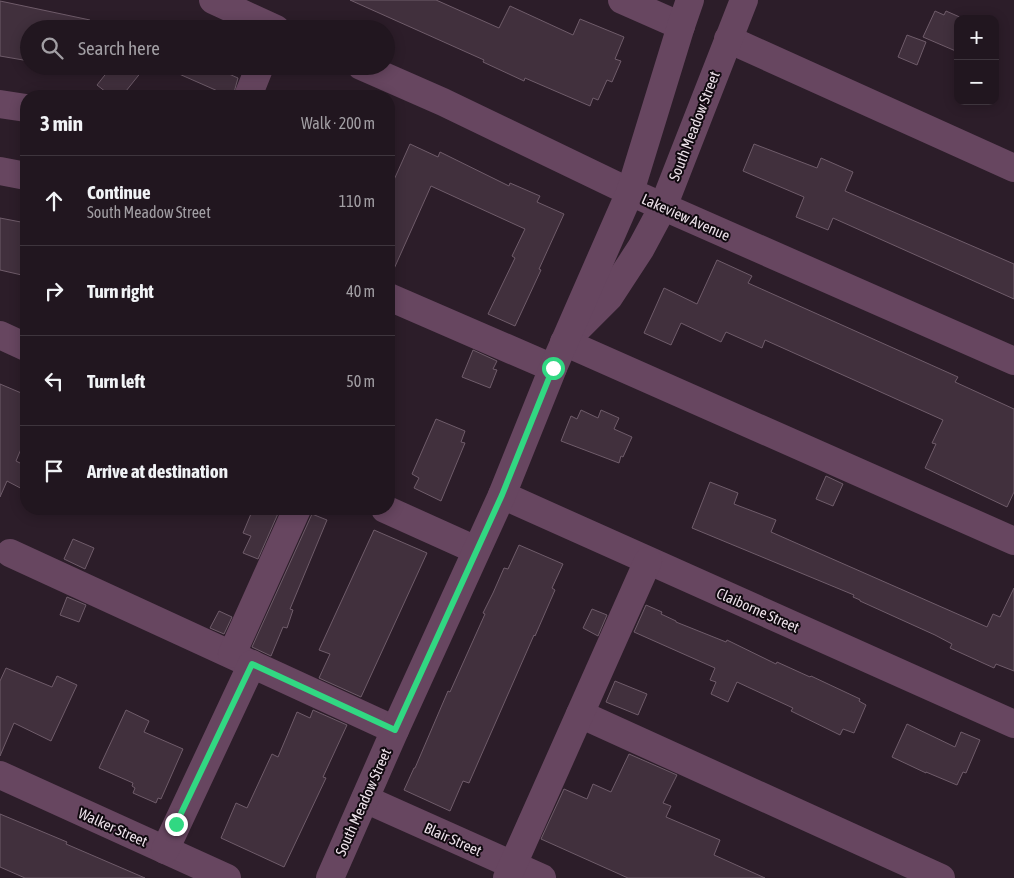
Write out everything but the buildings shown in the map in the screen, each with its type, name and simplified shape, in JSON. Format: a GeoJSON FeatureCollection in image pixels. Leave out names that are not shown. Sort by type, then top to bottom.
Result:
{"type":"FeatureCollection","features":[{"type":"Feature","properties":{"kind":"street"},"geometry":{"type":"LineString","coordinates":[[622,0],[681,26]]}},
{"type":"Feature","properties":{"kind":"street","name":"South Meadow Street"},"geometry":{"type":"LineString","coordinates":[[330,878],[502,495],[553,368],[630,192],[690,0]]}},
{"type":"Feature","properties":{"kind":"street","name":"South Meadow Street"},"geometry":{"type":"LineString","coordinates":[[564,342],[608,297],[641,248],[663,207],[744,0]]}},
{"type":"Feature","properties":{"kind":"street"},"geometry":{"type":"LineString","coordinates":[[229,3],[260,20]]}},
{"type":"Feature","properties":{"kind":"street"},"geometry":{"type":"LineString","coordinates":[[728,39],[1014,168]]}},
{"type":"Feature","properties":{"kind":"street"},"geometry":{"type":"LineString","coordinates":[[250,90],[256,75]]}},
{"type":"Feature","properties":{"kind":"street","name":"Lakeview Avenue"},"geometry":{"type":"LineString","coordinates":[[382,75],[443,102],[663,207],[1014,362]]}},
{"type":"Feature","properties":{"kind":"street"},"geometry":{"type":"LineString","coordinates":[[0,104],[20,107]]}},
{"type":"Feature","properties":{"kind":"street"},"geometry":{"type":"LineString","coordinates":[[0,171],[20,175]]}},
{"type":"Feature","properties":{"kind":"street"},"geometry":{"type":"LineString","coordinates":[[395,300],[553,368]]}},
{"type":"Feature","properties":{"kind":"street"},"geometry":{"type":"LineString","coordinates":[[0,335],[20,344]]}},
{"type":"Feature","properties":{"kind":"street"},"geometry":{"type":"LineString","coordinates":[[564,342],[1014,542]]}},
{"type":"Feature","properties":{"kind":"street","name":"Claiborne Street"},"geometry":{"type":"LineString","coordinates":[[502,495],[1014,724]]}},
{"type":"Feature","properties":{"kind":"street"},"geometry":{"type":"LineString","coordinates":[[395,514],[476,550]]}},
{"type":"Feature","properties":{"kind":"street"},"geometry":{"type":"LineString","coordinates":[[164,850],[242,659],[295,515]]}},
{"type":"Feature","properties":{"kind":"street"},"geometry":{"type":"LineString","coordinates":[[10,553],[395,730]]}},
{"type":"Feature","properties":{"kind":"street"},"geometry":{"type":"LineString","coordinates":[[510,872],[648,561]]}},
{"type":"Feature","properties":{"kind":"street"},"geometry":{"type":"LineString","coordinates":[[580,714],[941,878]]}},
{"type":"Feature","properties":{"kind":"street","name":"Walker Street"},"geometry":{"type":"LineString","coordinates":[[0,775],[227,878]]}},
{"type":"Feature","properties":{"kind":"street","name":"Blair Street"},"geometry":{"type":"LineString","coordinates":[[364,799],[510,872],[542,878]]}},
{"type":"Feature","properties":{"kind":"route"},"geometry":{"type":"LineString","coordinates":[[176,824],[252,664],[395,730],[502,495],[553,368]]}}]}
